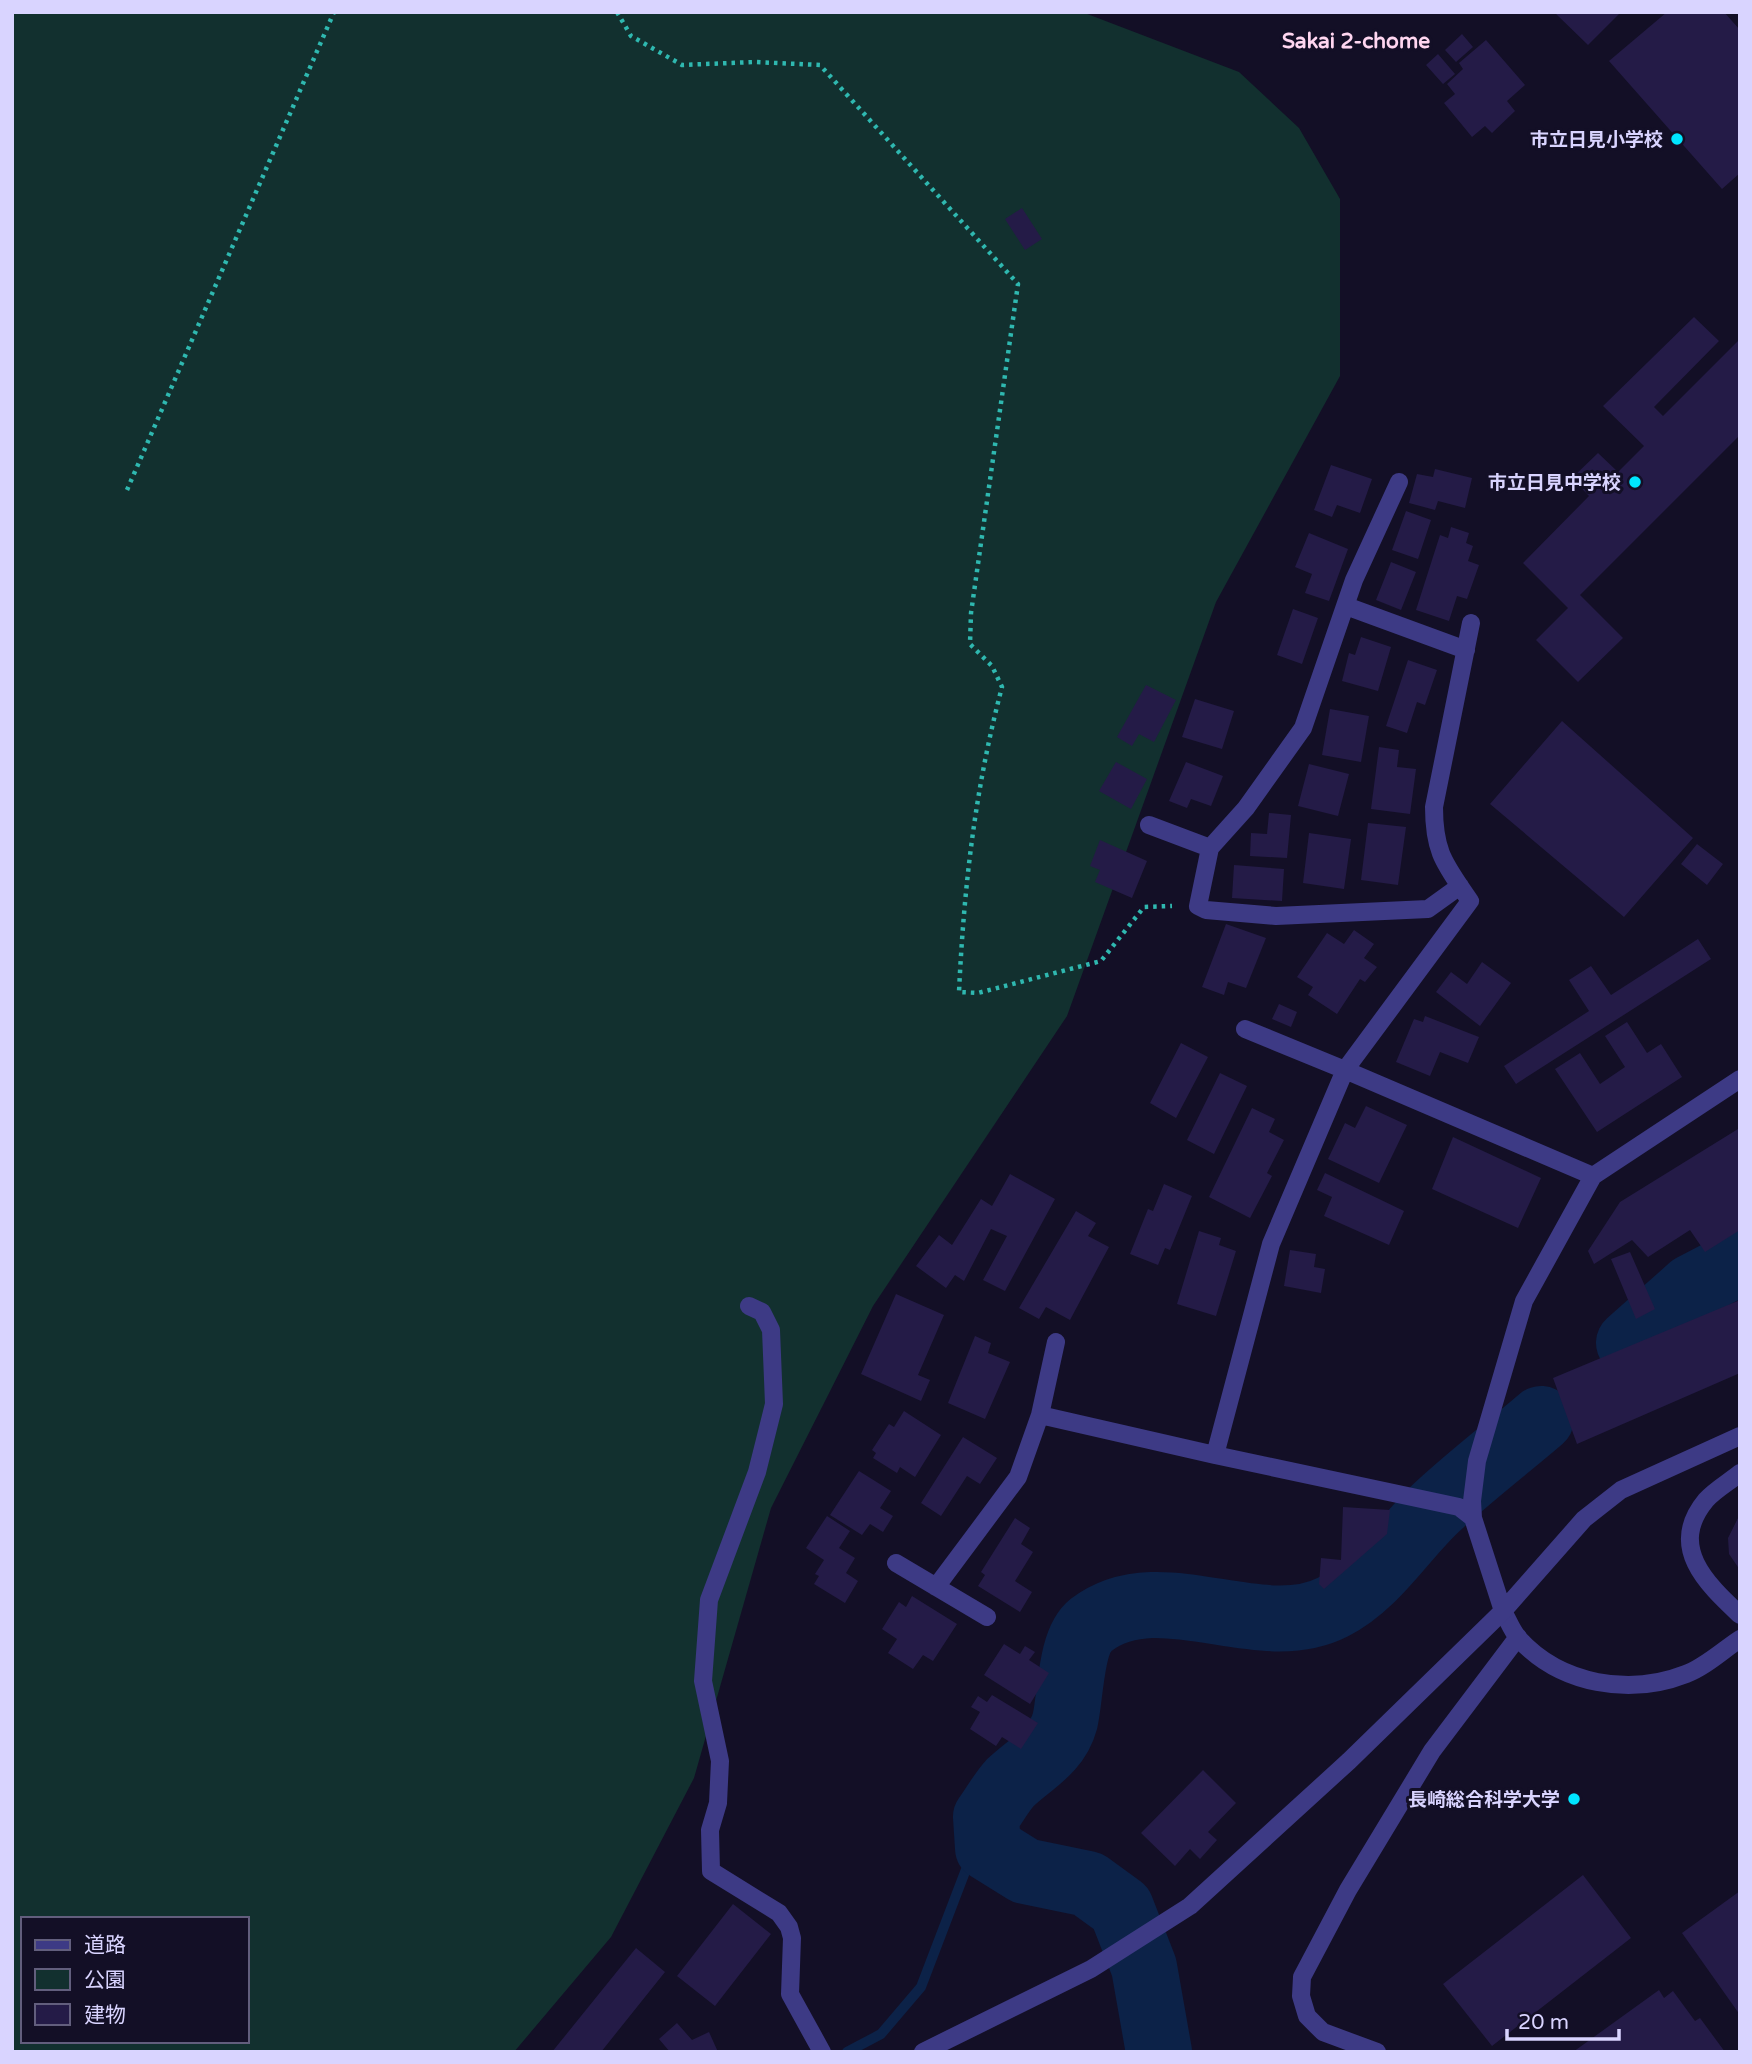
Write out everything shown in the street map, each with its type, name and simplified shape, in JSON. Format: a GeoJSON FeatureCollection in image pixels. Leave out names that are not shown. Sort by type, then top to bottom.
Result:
{"type":"FeatureCollection","features":[{"type":"Feature","properties":{"kind":"street"},"geometry":{"type":"LineString","coordinates":[[1399,482],[1346,606],[1303,728],[1246,808],[1210,848],[1198,906],[1206,910],[1276,915],[1428,909],[1460,886]]}},
{"type":"Feature","properties":{"kind":"street"},"geometry":{"type":"LineString","coordinates":[[1346,606],[1466,650]]}},
{"type":"Feature","properties":{"kind":"street"},"geometry":{"type":"LineString","coordinates":[[1215,1454],[1271,1244],[1345,1070],[1470,901],[1443,862],[1434,837],[1434,807],[1471,622]]}},
{"type":"Feature","properties":{"kind":"street"},"geometry":{"type":"LineString","coordinates":[[1149,825],[1210,848]]}},
{"type":"Feature","properties":{"kind":"street"},"geometry":{"type":"LineString","coordinates":[[1245,1029],[1592,1176]]}},
{"type":"Feature","properties":{"kind":"street"},"geometry":{"type":"LineString","coordinates":[[1740,1079],[1592,1176],[1524,1301],[1477,1461],[1468,1509],[1503,1611],[1518,1637],[1547,1663],[1596,1682],[1626,1688],[1651,1686],[1690,1673],[1740,1639]]}},
{"type":"Feature","properties":{"kind":"street"},"geometry":{"type":"LineString","coordinates":[[750,1306],[762,1312],[771,1330],[774,1404],[757,1472],[709,1600],[703,1681],[720,1761],[718,1802],[710,1830],[711,1871],[779,1913],[789,1927],[792,1938],[790,1994],[821,2050]]}},
{"type":"Feature","properties":{"kind":"street"},"geometry":{"type":"LineString","coordinates":[[936,1587],[1018,1477],[1040,1415],[1056,1342]]}},
{"type":"Feature","properties":{"kind":"street"},"geometry":{"type":"LineString","coordinates":[[1040,1415],[1468,1509]]}},
{"type":"Feature","properties":{"kind":"street"},"geometry":{"type":"LineString","coordinates":[[923,2052],[1091,1969],[1190,1906],[1300,1807],[1503,1611],[1584,1519],[1621,1490],[1740,1436]]}},
{"type":"Feature","properties":{"kind":"street"},"geometry":{"type":"LineString","coordinates":[[1740,1473],[1705,1501],[1690,1539],[1696,1567],[1704,1581],[1740,1615]]}},
{"type":"Feature","properties":{"kind":"street"},"geometry":{"type":"LineString","coordinates":[[896,1563],[987,1617]]}},
{"type":"Feature","properties":{"kind":"street"},"geometry":{"type":"LineString","coordinates":[[1377,2052],[1323,2032],[1307,2016],[1301,1996],[1302,1977],[1348,1890],[1432,1751],[1518,1637]]}},
{"type":"Feature","properties":{"kind":"path"},"geometry":{"type":"LineString","coordinates":[[127,490],[334,12]]}},
{"type":"Feature","properties":{"kind":"path"},"geometry":{"type":"LineString","coordinates":[[617,12],[631,36],[682,65],[755,62],[820,65],[1018,284],[971,613],[970,644],[992,666],[1002,687],[978,790],[963,898],[959,992],[978,993],[1101,961],[1144,908],[1198,906]]}},
{"type":"Feature","properties":{"kind":"green space"},"geometry":{"type":"Polygon","coordinates":[[[12,12],[1082,12],[1239,72],[1299,128],[1340,199],[1340,376],[1216,602],[1067,1016],[873,1306],[771,1508],[694,1778],[611,1937],[514,2052],[12,2052],[12,12]]]}},
{"type":"Feature","properties":{"kind":"building"},"geometry":{"type":"Polygon","coordinates":[[[1554,12],[1621,12],[1588,45],[1554,12]]]}},
{"type":"Feature","properties":{"kind":"building"},"geometry":{"type":"Polygon","coordinates":[[[1667,12],[1724,12],[1740,30],[1740,173],[1722,189],[1609,61],[1667,12]]]}},
{"type":"Feature","properties":{"kind":"building"},"geometry":{"type":"Polygon","coordinates":[[[1462,34],[1473,47],[1456,62],[1445,50],[1462,34]]]}},
{"type":"Feature","properties":{"kind":"building"},"geometry":{"type":"Polygon","coordinates":[[[1486,40],[1525,85],[1507,101],[1515,111],[1492,133],[1485,126],[1472,137],[1444,103],[1455,94],[1447,84],[1463,69],[1459,63],[1486,40]]]}},
{"type":"Feature","properties":{"kind":"building"},"geometry":{"type":"Polygon","coordinates":[[[1438,54],[1455,74],[1443,84],[1426,65],[1438,54]]]}},
{"type":"Feature","properties":{"kind":"building"},"geometry":{"type":"Polygon","coordinates":[[[1022,208],[1042,239],[1025,250],[1005,219],[1022,208]]]}},
{"type":"Feature","properties":{"kind":"building"},"geometry":{"type":"Polygon","coordinates":[[[1694,317],[1719,341],[1654,407],[1663,416],[1740,339],[1740,435],[1580,595],[1623,638],[1578,682],[1536,640],[1568,608],[1523,563],[1589,496],[1572,478],[1598,453],[1618,472],[1644,446],[1603,406],[1694,317]]]}},
{"type":"Feature","properties":{"kind":"building"},"geometry":{"type":"Polygon","coordinates":[[[1331,465],[1372,479],[1360,513],[1337,505],[1332,517],[1314,510],[1331,465]]]}},
{"type":"Feature","properties":{"kind":"building"},"geometry":{"type":"Polygon","coordinates":[[[1435,469],[1472,478],[1465,508],[1438,501],[1435,510],[1409,503],[1417,474],[1433,477],[1435,469]]]}},
{"type":"Feature","properties":{"kind":"building"},"geometry":{"type":"Polygon","coordinates":[[[1406,511],[1431,520],[1418,559],[1392,550],[1406,511]]]}},
{"type":"Feature","properties":{"kind":"building"},"geometry":{"type":"Polygon","coordinates":[[[1451,527],[1469,533],[1466,543],[1473,546],[1468,561],[1479,565],[1467,599],[1457,596],[1449,621],[1416,610],[1440,535],[1448,538],[1451,527]]]}},
{"type":"Feature","properties":{"kind":"building"},"geometry":{"type":"Polygon","coordinates":[[[1309,533],[1348,549],[1329,601],[1305,593],[1312,574],[1295,567],[1309,533]]]}},
{"type":"Feature","properties":{"kind":"building"},"geometry":{"type":"Polygon","coordinates":[[[1391,562],[1416,572],[1401,610],[1376,600],[1391,562]]]}},
{"type":"Feature","properties":{"kind":"building"},"geometry":{"type":"Polygon","coordinates":[[[1293,609],[1318,618],[1302,664],[1277,655],[1293,609]]]}},
{"type":"Feature","properties":{"kind":"building"},"geometry":{"type":"Polygon","coordinates":[[[1361,637],[1391,647],[1378,691],[1342,681],[1349,653],[1355,655],[1361,637]]]}},
{"type":"Feature","properties":{"kind":"building"},"geometry":{"type":"Polygon","coordinates":[[[1408,660],[1437,670],[1425,705],[1417,702],[1407,733],[1386,726],[1408,660]]]}},
{"type":"Feature","properties":{"kind":"building"},"geometry":{"type":"Polygon","coordinates":[[[1146,685],[1176,700],[1154,742],[1139,734],[1132,746],[1117,737],[1146,685]]]}},
{"type":"Feature","properties":{"kind":"building"},"geometry":{"type":"Polygon","coordinates":[[[1195,699],[1234,711],[1222,749],[1182,737],[1195,699]]]}},
{"type":"Feature","properties":{"kind":"building"},"geometry":{"type":"Polygon","coordinates":[[[1330,709],[1369,716],[1361,762],[1322,755],[1330,709]]]}},
{"type":"Feature","properties":{"kind":"building"},"geometry":{"type":"Polygon","coordinates":[[[1562,721],[1693,838],[1624,917],[1490,804],[1562,721]]]}},
{"type":"Feature","properties":{"kind":"building"},"geometry":{"type":"Polygon","coordinates":[[[1379,747],[1399,750],[1397,767],[1416,769],[1410,814],[1371,809],[1379,747]]]}},
{"type":"Feature","properties":{"kind":"building"},"geometry":{"type":"Polygon","coordinates":[[[1116,762],[1147,779],[1131,809],[1099,791],[1116,762]]]}},
{"type":"Feature","properties":{"kind":"building"},"geometry":{"type":"Polygon","coordinates":[[[1186,762],[1223,776],[1211,806],[1191,799],[1187,808],[1169,801],[1186,762]]]}},
{"type":"Feature","properties":{"kind":"building"},"geometry":{"type":"Polygon","coordinates":[[[1309,764],[1349,774],[1338,816],[1298,806],[1309,764]]]}},
{"type":"Feature","properties":{"kind":"building"},"geometry":{"type":"Polygon","coordinates":[[[1269,813],[1291,815],[1287,858],[1250,856],[1251,833],[1267,834],[1269,813]]]}},
{"type":"Feature","properties":{"kind":"building"},"geometry":{"type":"Polygon","coordinates":[[[1368,823],[1406,827],[1398,885],[1361,880],[1368,823]]]}},
{"type":"Feature","properties":{"kind":"building"},"geometry":{"type":"Polygon","coordinates":[[[1309,833],[1351,839],[1344,889],[1303,883],[1309,833]]]}},
{"type":"Feature","properties":{"kind":"building"},"geometry":{"type":"Polygon","coordinates":[[[1100,840],[1147,861],[1132,898],[1095,882],[1100,870],[1090,866],[1100,840]]]}},
{"type":"Feature","properties":{"kind":"building"},"geometry":{"type":"Polygon","coordinates":[[[1697,844],[1723,864],[1707,885],[1681,864],[1697,844]]]}},
{"type":"Feature","properties":{"kind":"building"},"geometry":{"type":"Polygon","coordinates":[[[1234,865],[1284,869],[1282,901],[1232,898],[1234,865]]]}},
{"type":"Feature","properties":{"kind":"building"},"geometry":{"type":"Polygon","coordinates":[[[1226,924],[1266,938],[1246,988],[1228,982],[1224,995],[1202,987],[1226,924]]]}},
{"type":"Feature","properties":{"kind":"building"},"geometry":{"type":"Polygon","coordinates":[[[1354,930],[1374,944],[1364,958],[1377,967],[1365,982],[1360,979],[1337,1014],[1308,995],[1313,987],[1297,977],[1327,933],[1344,944],[1354,930]]]}},
{"type":"Feature","properties":{"kind":"building"},"geometry":{"type":"Polygon","coordinates":[[[1698,939],[1711,959],[1516,1084],[1504,1066],[1589,1011],[1569,980],[1591,966],[1611,995],[1698,939]]]}},
{"type":"Feature","properties":{"kind":"building"},"geometry":{"type":"Polygon","coordinates":[[[1482,962],[1511,983],[1480,1026],[1436,992],[1451,972],[1467,984],[1482,962]]]}},
{"type":"Feature","properties":{"kind":"building"},"geometry":{"type":"Polygon","coordinates":[[[1279,1004],[1297,1012],[1291,1027],[1272,1019],[1279,1004]]]}},
{"type":"Feature","properties":{"kind":"building"},"geometry":{"type":"Polygon","coordinates":[[[1425,1016],[1479,1037],[1468,1063],[1440,1052],[1430,1076],[1396,1062],[1414,1019],[1423,1022],[1425,1016]]]}},
{"type":"Feature","properties":{"kind":"building"},"geometry":{"type":"Polygon","coordinates":[[[1627,1022],[1647,1053],[1661,1044],[1682,1077],[1597,1132],[1555,1069],[1580,1053],[1600,1084],[1625,1067],[1605,1036],[1627,1022]]]}},
{"type":"Feature","properties":{"kind":"building"},"geometry":{"type":"Polygon","coordinates":[[[1181,1043],[1208,1057],[1176,1118],[1150,1103],[1181,1043]]]}},
{"type":"Feature","properties":{"kind":"building"},"geometry":{"type":"Polygon","coordinates":[[[1220,1073],[1247,1086],[1214,1154],[1187,1140],[1220,1073]]]}},
{"type":"Feature","properties":{"kind":"building"},"geometry":{"type":"Polygon","coordinates":[[[1366,1106],[1407,1125],[1379,1183],[1328,1159],[1345,1123],[1355,1128],[1366,1106]]]}},
{"type":"Feature","properties":{"kind":"building"},"geometry":{"type":"Polygon","coordinates":[[[1252,1108],[1275,1119],[1269,1132],[1284,1140],[1267,1173],[1272,1176],[1250,1218],[1209,1197],[1252,1108]]]}},
{"type":"Feature","properties":{"kind":"building"},"geometry":{"type":"Polygon","coordinates":[[[1738,1129],[1740,1230],[1705,1252],[1690,1230],[1648,1257],[1632,1240],[1594,1264],[1588,1251],[1620,1202],[1738,1129]]]}},
{"type":"Feature","properties":{"kind":"building"},"geometry":{"type":"Polygon","coordinates":[[[1453,1137],[1541,1178],[1518,1228],[1432,1189],[1453,1137]]]}},
{"type":"Feature","properties":{"kind":"building"},"geometry":{"type":"Polygon","coordinates":[[[1325,1173],[1404,1211],[1389,1245],[1324,1216],[1332,1197],[1317,1190],[1325,1173]]]}},
{"type":"Feature","properties":{"kind":"building"},"geometry":{"type":"Polygon","coordinates":[[[1010,1174],[1055,1199],[1005,1291],[983,1280],[1007,1236],[991,1229],[964,1281],[955,1275],[946,1288],[916,1266],[939,1235],[952,1245],[981,1199],[992,1206],[1010,1174]]]}},
{"type":"Feature","properties":{"kind":"building"},"geometry":{"type":"Polygon","coordinates":[[[1164,1184],[1192,1196],[1170,1250],[1165,1248],[1158,1265],[1130,1254],[1148,1209],[1153,1211],[1164,1184]]]}},
{"type":"Feature","properties":{"kind":"building"},"geometry":{"type":"Polygon","coordinates":[[[1076,1211],[1096,1223],[1088,1236],[1109,1247],[1070,1320],[1046,1307],[1039,1319],[1019,1308],[1076,1211]]]}},
{"type":"Feature","properties":{"kind":"building"},"geometry":{"type":"Polygon","coordinates":[[[1199,1231],[1221,1238],[1219,1245],[1236,1251],[1216,1316],[1177,1304],[1199,1231]]]}},
{"type":"Feature","properties":{"kind":"building"},"geometry":{"type":"Polygon","coordinates":[[[1290,1250],[1316,1254],[1314,1267],[1325,1269],[1321,1293],[1284,1286],[1290,1250]]]}},
{"type":"Feature","properties":{"kind":"building"},"geometry":{"type":"Polygon","coordinates":[[[1630,1252],[1655,1309],[1636,1319],[1611,1259],[1630,1252]]]}},
{"type":"Feature","properties":{"kind":"building"},"geometry":{"type":"Polygon","coordinates":[[[896,1294],[944,1315],[918,1375],[930,1380],[921,1401],[861,1374],[896,1294]]]}},
{"type":"Feature","properties":{"kind":"building"},"geometry":{"type":"Polygon","coordinates":[[[1740,1300],[1740,1373],[1577,1444],[1553,1378],[1740,1300]]]}},
{"type":"Feature","properties":{"kind":"building"},"geometry":{"type":"Polygon","coordinates":[[[975,1336],[991,1343],[988,1353],[1010,1362],[985,1419],[948,1403],[975,1336]]]}},
{"type":"Feature","properties":{"kind":"building"},"geometry":{"type":"Polygon","coordinates":[[[904,1411],[941,1435],[915,1477],[900,1467],[897,1473],[873,1458],[876,1453],[872,1450],[889,1424],[894,1427],[904,1411]]]}},
{"type":"Feature","properties":{"kind":"building"},"geometry":{"type":"Polygon","coordinates":[[[963,1437],[997,1458],[980,1484],[967,1476],[941,1516],[921,1503],[963,1437]]]}},
{"type":"Feature","properties":{"kind":"building"},"geometry":{"type":"Polygon","coordinates":[[[859,1471],[891,1491],[880,1508],[893,1516],[883,1532],[870,1524],[862,1535],[830,1515],[859,1471]]]}},
{"type":"Feature","properties":{"kind":"building"},"geometry":{"type":"Polygon","coordinates":[[[1343,1507],[1390,1510],[1387,1534],[1324,1589],[1319,1584],[1321,1558],[1341,1560],[1343,1507]]]}},
{"type":"Feature","properties":{"kind":"building"},"geometry":{"type":"Polygon","coordinates":[[[1740,1514],[1740,1570],[1729,1554],[1728,1538],[1740,1514]]]}},
{"type":"Feature","properties":{"kind":"building"},"geometry":{"type":"Polygon","coordinates":[[[827,1516],[850,1531],[839,1548],[855,1558],[846,1573],[858,1581],[845,1603],[814,1584],[819,1576],[815,1574],[824,1560],[806,1548],[827,1516]]]}},
{"type":"Feature","properties":{"kind":"building"},"geometry":{"type":"Polygon","coordinates":[[[1015,1518],[1030,1528],[1021,1544],[1033,1552],[1015,1581],[1032,1592],[1020,1612],[978,1586],[985,1575],[981,1572],[1015,1518]]]}},
{"type":"Feature","properties":{"kind":"building"},"geometry":{"type":"Polygon","coordinates":[[[912,1596],[957,1624],[933,1661],[923,1655],[913,1669],[888,1653],[897,1639],[882,1629],[899,1602],[906,1607],[912,1596]]]}},
{"type":"Feature","properties":{"kind":"building"},"geometry":{"type":"Polygon","coordinates":[[[1004,1644],[1020,1654],[1025,1646],[1035,1652],[1029,1660],[1049,1673],[1030,1704],[984,1675],[1004,1644]]]}},
{"type":"Feature","properties":{"kind":"building"},"geometry":{"type":"Polygon","coordinates":[[[992,1695],[1038,1723],[1021,1749],[1002,1737],[996,1746],[970,1729],[980,1712],[971,1707],[978,1696],[987,1702],[992,1695]]]}},
{"type":"Feature","properties":{"kind":"building"},"geometry":{"type":"Polygon","coordinates":[[[1203,1770],[1236,1803],[1208,1832],[1217,1840],[1200,1859],[1190,1849],[1175,1866],[1141,1833],[1203,1770]]]}},
{"type":"Feature","properties":{"kind":"building"},"geometry":{"type":"Polygon","coordinates":[[[1583,1875],[1631,1938],[1492,2046],[1443,1984],[1583,1875]]]}},
{"type":"Feature","properties":{"kind":"building"},"geometry":{"type":"Polygon","coordinates":[[[1740,1891],[1740,2015],[1682,1933],[1740,1891]]]}},
{"type":"Feature","properties":{"kind":"building"},"geometry":{"type":"Polygon","coordinates":[[[733,1904],[771,1934],[715,2006],[677,1976],[733,1904]]]}},
{"type":"Feature","properties":{"kind":"building"},"geometry":{"type":"Polygon","coordinates":[[[636,1948],[665,1972],[601,2052],[552,2052],[636,1948]]]}},
{"type":"Feature","properties":{"kind":"building"},"geometry":{"type":"Polygon","coordinates":[[[1659,1990],[1664,1998],[1673,1991],[1695,2021],[1700,2018],[1725,2052],[1573,2052],[1659,1990]]]}},
{"type":"Feature","properties":{"kind":"building"},"geometry":{"type":"Polygon","coordinates":[[[677,2023],[692,2040],[709,2032],[718,2052],[670,2052],[659,2039],[677,2023]]]}},
{"type":"Feature","properties":{"kind":"waterway"},"geometry":{"type":"LineString","coordinates":[[1629,1343],[1692,1287],[1740,1262]]}},
{"type":"Feature","properties":{"kind":"waterway"},"geometry":{"type":"LineString","coordinates":[[1159,2052],[1144,1967],[1121,1908],[1088,1884],[1025,1871],[988,1848],[986,1817],[1010,1783],[1050,1749],[1061,1731],[1075,1656],[1084,1633],[1091,1625],[1118,1611],[1148,1605],[1274,1618],[1304,1617],[1333,1607],[1362,1587],[1436,1508],[1541,1419]]}},
{"type":"Feature","properties":{"kind":"waterway"},"geometry":{"type":"LineString","coordinates":[[847,2052],[881,2034],[921,1987],[986,1817]]}},
{"type":"Feature","properties":{"kind":"place","name":"市立日見小学校"},"geometry":{"type":"Point","coordinates":[1677,139]}},
{"type":"Feature","properties":{"kind":"place","name":"市立日見中学校"},"geometry":{"type":"Point","coordinates":[1635,482]}},
{"type":"Feature","properties":{"kind":"place","name":"長崎総合科学大学"},"geometry":{"type":"Point","coordinates":[1574,1799]}},
{"type":"Feature","properties":{"kind":"district","name":"Sakai 2-chome"},"geometry":{"type":"Point","coordinates":[1356,41]}}]}
